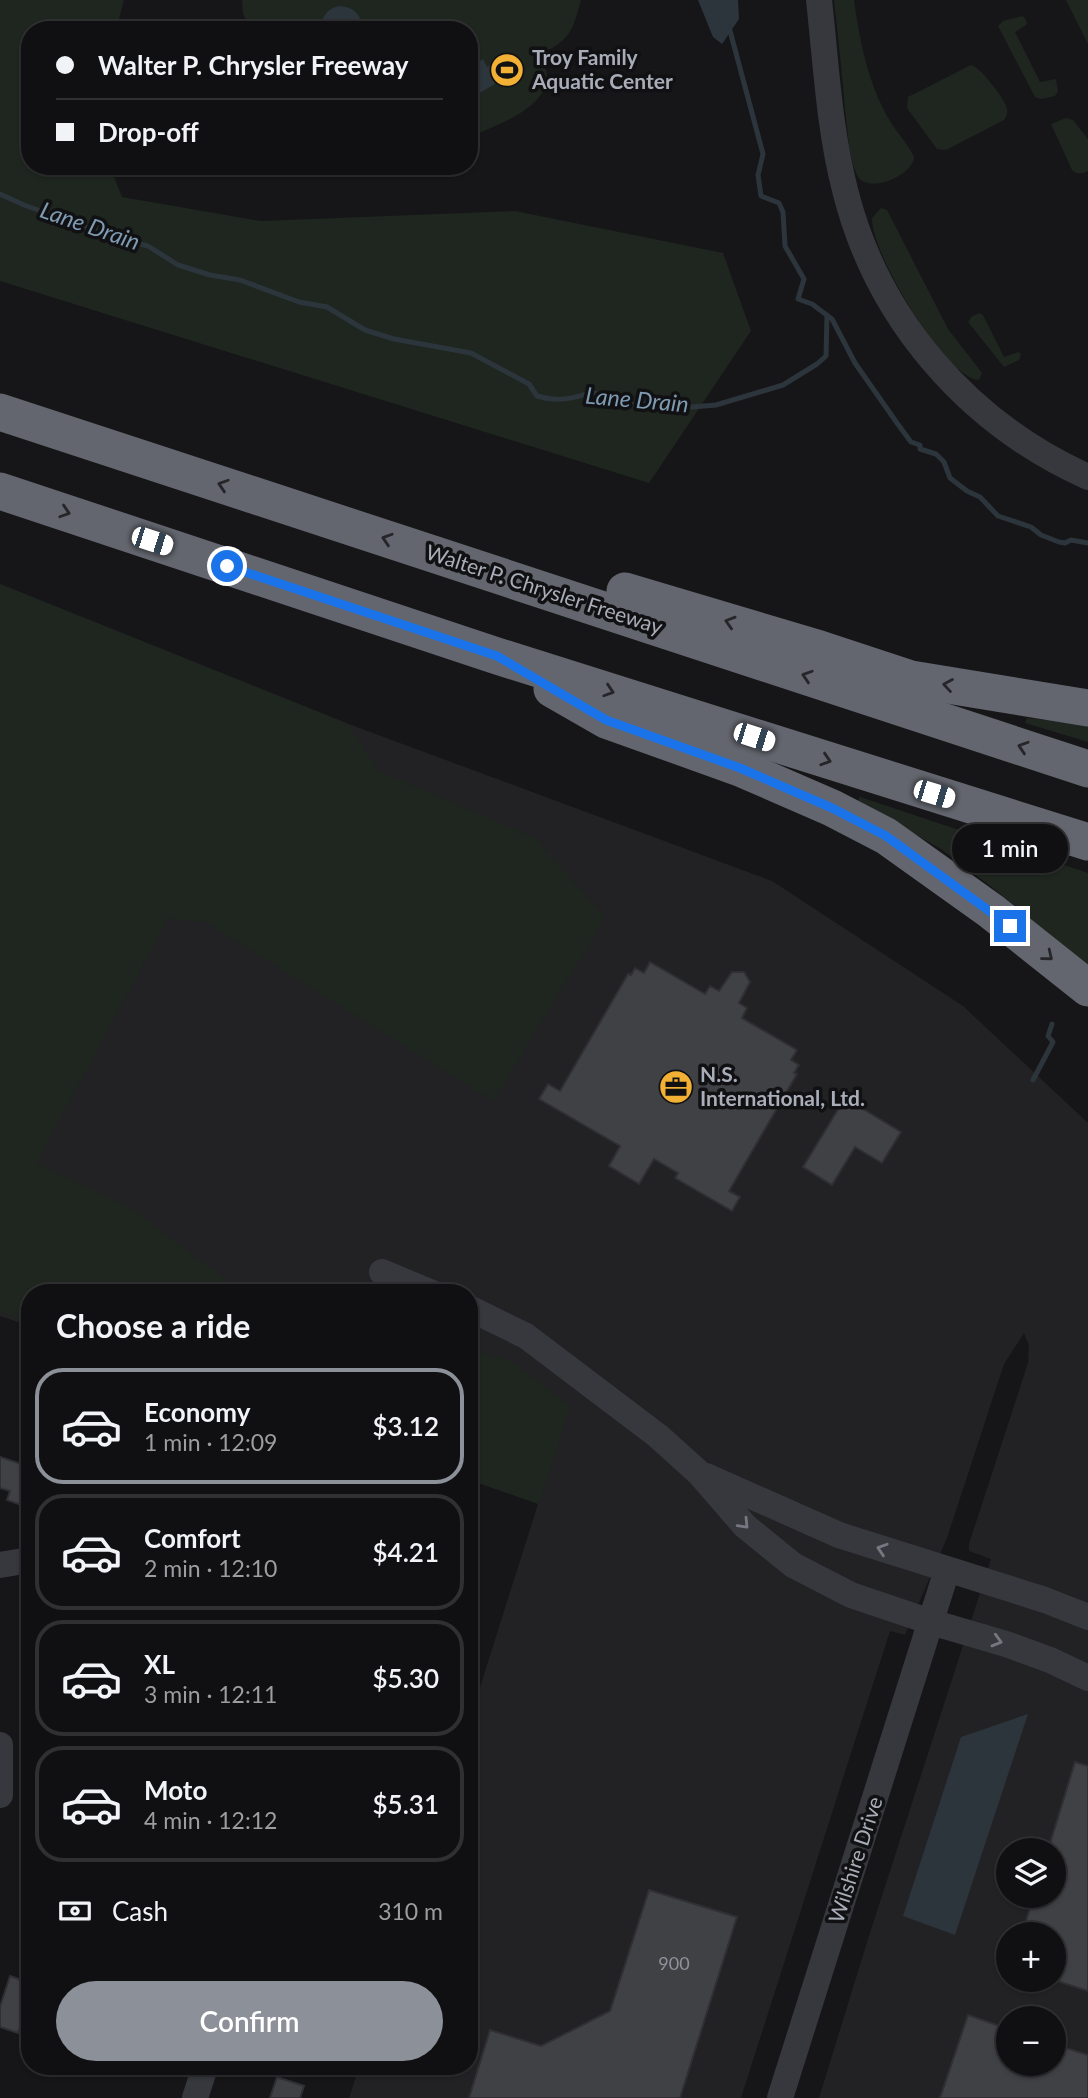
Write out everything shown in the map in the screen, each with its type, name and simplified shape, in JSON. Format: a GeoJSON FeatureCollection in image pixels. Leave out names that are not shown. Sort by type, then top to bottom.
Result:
{"type":"FeatureCollection","features":[{"type":"Feature","properties":{"kind":"highway","name":"Walter P. Chrysler Freeway"},"geometry":{"type":"LineString","coordinates":[[0,412],[1088,769]]}},
{"type":"Feature","properties":{"kind":"highway"},"geometry":{"type":"LineString","coordinates":[[0,491],[497,656],[1088,842]]}},
{"type":"Feature","properties":{"kind":"highway"},"geometry":{"type":"LineString","coordinates":[[452,560],[571,575],[911,679],[1088,708]]}},
{"type":"Feature","properties":{"kind":"highway"},"geometry":{"type":"LineString","coordinates":[[497,656],[606,720],[740,768],[832,808],[886,836],[991,911],[1088,988]]}},
{"type":"Feature","properties":{"kind":"street"},"geometry":{"type":"LineString","coordinates":[[819,0],[835,142],[842,178],[859,237],[891,303],[930,359],[984,413],[1025,443],[1088,477]]}},
{"type":"Feature","properties":{"kind":"street"},"geometry":{"type":"LineString","coordinates":[[382,1272],[411,1284]]}},
{"type":"Feature","properties":{"kind":"street"},"geometry":{"type":"LineString","coordinates":[[478,1312],[526,1336],[658,1436],[699,1473],[745,1526],[793,1565],[851,1595],[1006,1644],[1088,1678]]}},
{"type":"Feature","properties":{"kind":"street"},"geometry":{"type":"LineString","coordinates":[[699,1473],[839,1535],[1045,1600],[1088,1617]]}},
{"type":"Feature","properties":{"kind":"street"},"geometry":{"type":"LineString","coordinates":[[0,1565],[21,1562]]}},
{"type":"Feature","properties":{"kind":"street","name":"Wilshire Drive"},"geometry":{"type":"LineString","coordinates":[[780,2098],[947,1570]]}},
{"type":"Feature","properties":{"kind":"street"},"geometry":{"type":"LineString","coordinates":[[0,1745],[0,1795]]}},
{"type":"Feature","properties":{"kind":"street"},"geometry":{"type":"LineString","coordinates":[[195,2098],[202,2075]]}},
{"type":"Feature","properties":{"kind":"shaded area"},"geometry":{"type":"Polygon","coordinates":[[[0,0],[124,0],[118,21],[21,21],[21,175],[113,175],[122,197],[261,221],[515,211],[723,253],[751,331],[649,483],[0,281],[0,0]]]}},
{"type":"Feature","properties":{"kind":"shaded area","name":"Troy Family Aquatic Center"},"geometry":{"type":"Polygon","coordinates":[[[242,0],[581,0],[576,19],[565,38],[542,53],[547,74],[543,91],[527,109],[478,133],[478,21],[246,21],[242,0]]]}},
{"type":"Feature","properties":{"kind":"shaded area"},"geometry":{"type":"Polygon","coordinates":[[[698,0],[738,0],[739,19],[722,44],[713,37],[698,0]]]}},
{"type":"Feature","properties":{"kind":"shaded area"},"geometry":{"type":"Polygon","coordinates":[[[834,0],[854,0],[862,47],[876,92],[890,121],[914,157],[906,170],[888,181],[869,183],[861,180],[853,166],[834,0]]]}},
{"type":"Feature","properties":{"kind":"shaded area"},"geometry":{"type":"Polygon","coordinates":[[[1066,0],[1088,0],[1088,44],[1066,0]]]}},
{"type":"Feature","properties":{"kind":"shaded area"},"geometry":{"type":"Polygon","coordinates":[[[340,6],[349,8],[361,21],[322,21],[332,9],[340,6]]]}},
{"type":"Feature","properties":{"kind":"shaded area"},"geometry":{"type":"Polygon","coordinates":[[[1023,16],[1026,25],[1015,32],[1040,82],[1056,79],[1058,91],[1055,96],[1041,99],[1035,97],[998,26],[1003,21],[1023,16]]]}},
{"type":"Feature","properties":{"kind":"shaded area"},"geometry":{"type":"Polygon","coordinates":[[[483,59],[487,67],[490,65],[495,84],[478,94],[478,62],[483,59]]]}},
{"type":"Feature","properties":{"kind":"shaded area"},"geometry":{"type":"Polygon","coordinates":[[[971,65],[980,71],[997,91],[1005,104],[1007,115],[1004,120],[946,150],[937,149],[907,108],[908,97],[971,65]]]}},
{"type":"Feature","properties":{"kind":"shaded area"},"geometry":{"type":"Polygon","coordinates":[[[1066,118],[1073,120],[1088,139],[1088,171],[1084,173],[1072,170],[1051,124],[1066,118]]]}},
{"type":"Feature","properties":{"kind":"shaded area"},"geometry":{"type":"Polygon","coordinates":[[[881,208],[887,210],[948,329],[982,373],[979,380],[965,374],[948,359],[912,311],[896,283],[875,234],[872,218],[881,208]]]}},
{"type":"Feature","properties":{"kind":"shaded area"},"geometry":{"type":"Polygon","coordinates":[[[979,313],[983,315],[1004,357],[1018,352],[1021,354],[1019,360],[1004,367],[968,322],[979,313]]]}},
{"type":"Feature","properties":{"kind":"shaded area"},"geometry":{"type":"Polygon","coordinates":[[[0,584],[346,723],[772,881],[963,1006],[1088,1123],[1088,2098],[819,2098],[991,1559],[969,1551],[969,1544],[1028,1363],[1029,1346],[1024,1333],[1004,1364],[947,1538],[905,1635],[890,1631],[741,2098],[349,2098],[356,2075],[478,2075],[478,1694],[538,1504],[478,1483],[478,1284],[21,1284],[21,1323],[0,1316],[0,584]]]}},
{"type":"Feature","properties":{"kind":"shaded area"},"geometry":{"type":"Polygon","coordinates":[[[0,584],[346,723],[379,771],[535,838],[605,918],[493,1101],[205,922],[168,919],[36,1163],[129,1207],[234,1284],[21,1284],[21,1319],[0,1312],[0,584]]]}},
{"type":"Feature","properties":{"kind":"shaded area"},"geometry":{"type":"Polygon","coordinates":[[[1027,718],[1088,724],[1088,742],[1025,723],[1027,718]]]}},
{"type":"Feature","properties":{"kind":"shaded area"},"geometry":{"type":"Polygon","coordinates":[[[860,797],[1088,873],[1088,968],[993,888],[941,849],[857,802],[860,797]]]}},
{"type":"Feature","properties":{"kind":"shaded area"},"geometry":{"type":"Polygon","coordinates":[[[478,1352],[511,1361],[570,1406],[539,1504],[478,1482],[478,1352]]]}},
{"type":"Feature","properties":{"kind":"shaded area"},"geometry":{"type":"Polygon","coordinates":[[[1028,1714],[955,1935],[903,1916],[961,1737],[1028,1714]]]}},
{"type":"Feature","properties":{"kind":"building","name":"N.S. International, Ltd."},"geometry":{"type":"Polygon","coordinates":[[[650,962],[705,994],[710,986],[719,991],[732,972],[744,972],[750,982],[739,1003],[747,1008],[742,1018],[797,1050],[791,1060],[799,1065],[794,1073],[797,1074],[729,1191],[740,1197],[732,1211],[675,1178],[678,1173],[654,1159],[639,1184],[609,1166],[620,1146],[539,1099],[548,1084],[560,1091],[628,974],[631,975],[635,968],[644,973],[650,962]]]}},
{"type":"Feature","properties":{"kind":"building"},"geometry":{"type":"Polygon","coordinates":[[[845,1098],[901,1132],[882,1163],[855,1147],[832,1185],[803,1167],[845,1098]]]}},
{"type":"Feature","properties":{"kind":"building"},"geometry":{"type":"Polygon","coordinates":[[[0,1457],[21,1464],[21,1505],[7,1500],[10,1491],[0,1488],[0,1457]]]}},
{"type":"Feature","properties":{"kind":"building"},"geometry":{"type":"Polygon","coordinates":[[[1075,1762],[1088,1766],[1088,1991],[1066,1984],[1066,1922],[1026,1922],[1030,1908],[1066,1908],[1066,1838],[1052,1838],[1075,1762]]]}},
{"type":"Feature","properties":{"kind":"building"},"geometry":{"type":"Polygon","coordinates":[[[649,1890],[737,1917],[680,2098],[469,2098],[490,2030],[541,2046],[610,2011],[649,1890]]]}},
{"type":"Feature","properties":{"kind":"building"},"geometry":{"type":"Polygon","coordinates":[[[10,1976],[21,1980],[21,2025],[18,2033],[0,2027],[0,2007],[10,1976]]]}},
{"type":"Feature","properties":{"kind":"building"},"geometry":{"type":"Polygon","coordinates":[[[968,2015],[996,2025],[996,2076],[1066,2076],[1066,2048],[1088,2055],[1088,2098],[940,2098],[968,2015]]]}},
{"type":"Feature","properties":{"kind":"building"},"geometry":{"type":"Polygon","coordinates":[[[277,2077],[304,2086],[300,2098],[270,2098],[277,2077]]]}},
{"type":"Feature","properties":{"kind":"waterway"},"geometry":{"type":"LineString","coordinates":[[729,27],[763,154],[758,175],[761,196],[779,203],[783,212],[785,246],[804,279],[798,299],[812,304],[832,319],[855,363],[911,442],[920,445],[920,449],[936,454],[944,462],[950,478],[980,497],[998,516],[1031,527],[1041,535],[1059,542],[1071,540],[1088,543]]}},
{"type":"Feature","properties":{"kind":"waterway","name":"Lane Drain"},"geometry":{"type":"LineString","coordinates":[[0,194],[113,237],[148,246],[178,265],[210,275],[240,280],[299,302],[327,307],[365,330],[394,339],[471,353],[529,384],[537,396],[551,399],[571,398],[592,392],[635,405],[672,402],[692,407],[716,405],[783,385],[826,356],[827,315]]}},
{"type":"Feature","properties":{"kind":"waterway"},"geometry":{"type":"LineString","coordinates":[[1033,1080],[1053,1042],[1048,1036],[1052,1024]]}},
{"type":"Feature","properties":{"kind":"place","name":"Troy Family Aquatic Center"},"geometry":{"type":"Point","coordinates":[507,70]}},
{"type":"Feature","properties":{"kind":"place","name":"N.S. International, Ltd."},"geometry":{"type":"Point","coordinates":[676,1087]}},
{"type":"Feature","properties":{"kind":"route"},"geometry":{"type":"LineString","coordinates":[[227,566],[497,656],[606,720],[740,768],[832,808],[886,836],[1010,926]]}}]}
